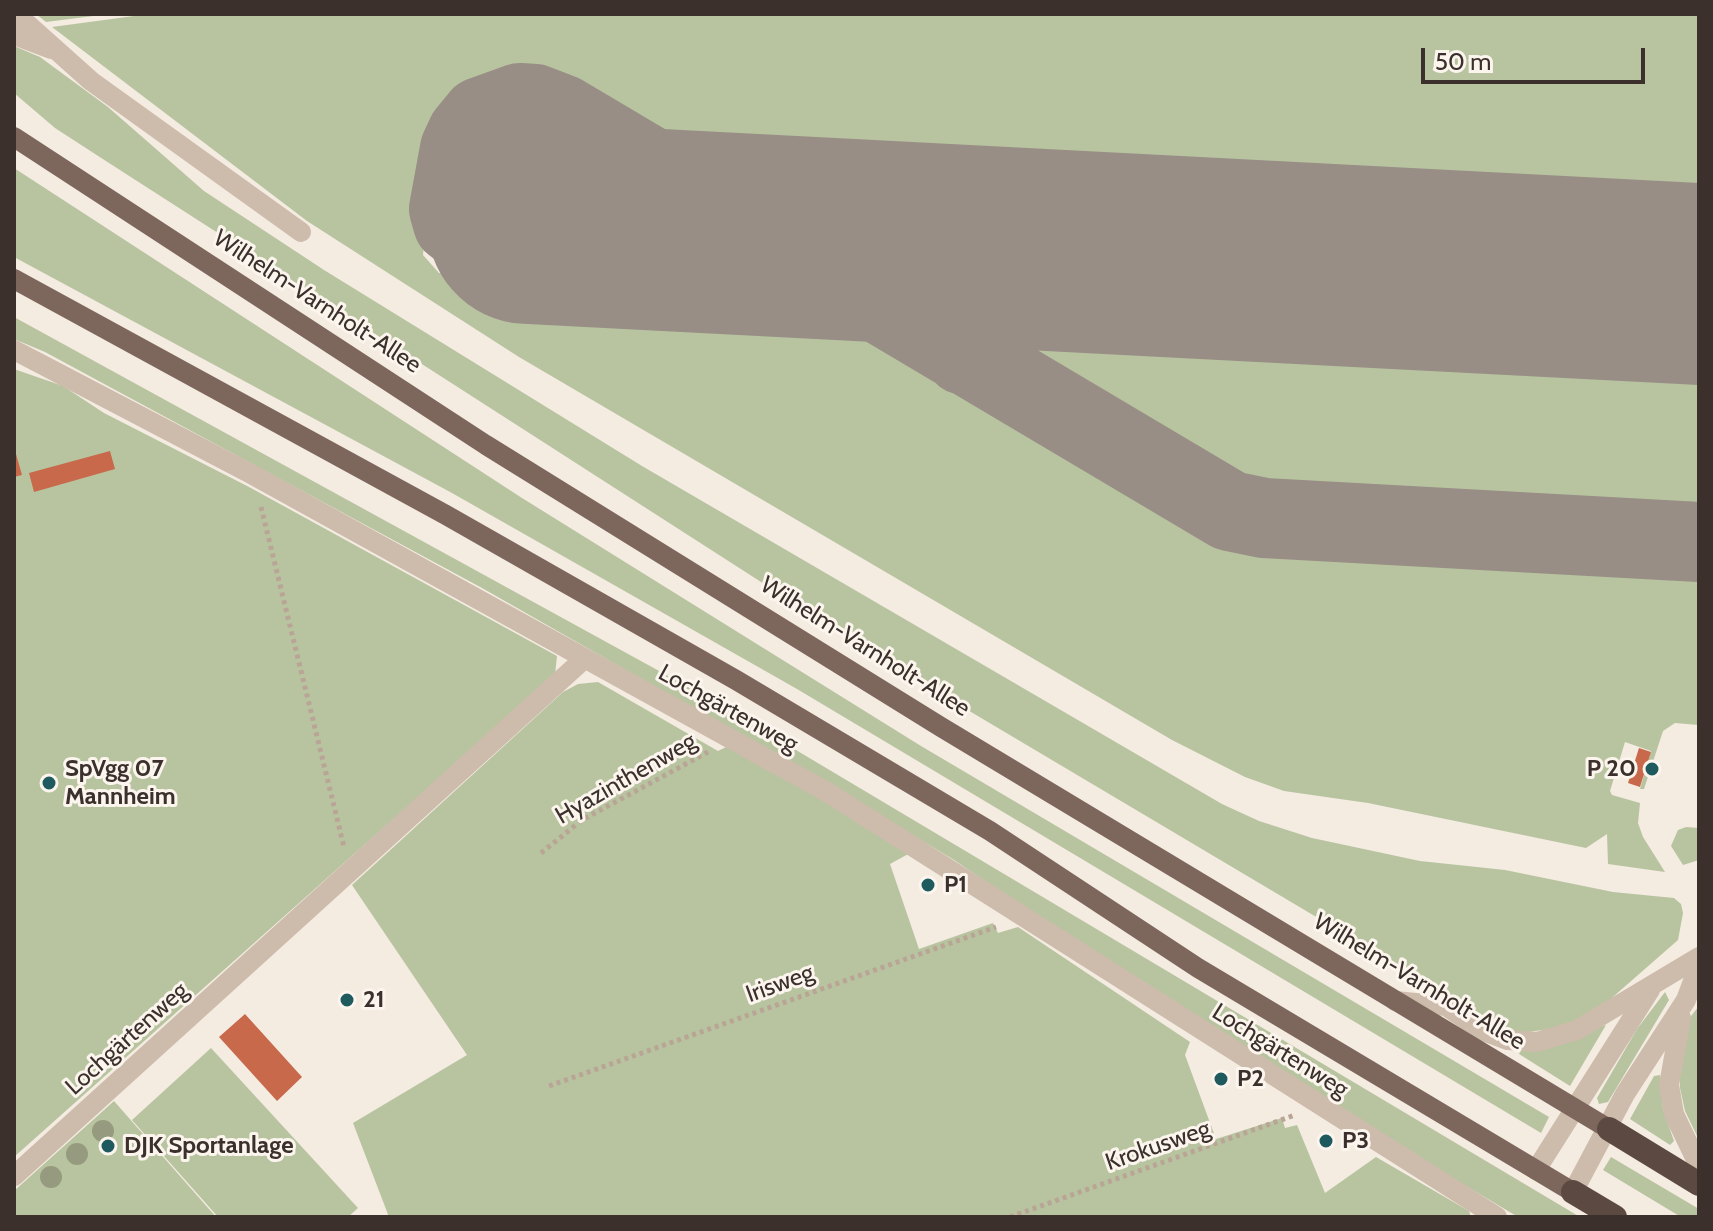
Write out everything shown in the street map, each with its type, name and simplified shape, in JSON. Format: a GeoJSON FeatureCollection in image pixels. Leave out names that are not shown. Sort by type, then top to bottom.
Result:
{"type":"FeatureCollection","features":[{"type":"Feature","properties":{"kind":"highway","name":"Wilhelm-Varnholt-Allee"},"geometry":{"type":"LineString","coordinates":[[1609,1129],[1699,1184]]}},
{"type":"Feature","properties":{"kind":"highway"},"geometry":{"type":"LineString","coordinates":[[1573,1192],[1615,1217]]}},
{"type":"Feature","properties":{"kind":"main road","name":"Wilhelm-Varnholt-Allee"},"geometry":{"type":"LineString","coordinates":[[14,137],[500,453],[954,735],[1609,1129]]}},
{"type":"Feature","properties":{"kind":"main road"},"geometry":{"type":"LineString","coordinates":[[14,279],[460,523],[749,687],[990,831],[1198,968],[1573,1192]]}},
{"type":"Feature","properties":{"kind":"street"},"geometry":{"type":"LineString","coordinates":[[16,14],[53,49],[301,232]]}},
{"type":"Feature","properties":{"kind":"street"},"geometry":{"type":"LineString","coordinates":[[14,35],[53,49]]}},
{"type":"Feature","properties":{"kind":"street"},"geometry":{"type":"LineString","coordinates":[[14,350],[253,475],[584,659]]}},
{"type":"Feature","properties":{"kind":"street","name":"Lochgärtenweg"},"geometry":{"type":"LineString","coordinates":[[14,1176],[584,659],[827,792],[1497,1217]]}},
{"type":"Feature","properties":{"kind":"street"},"geometry":{"type":"LineString","coordinates":[[1395,1001],[1446,1006],[1481,1030],[1508,1040],[1537,1042],[1577,1030],[1699,957]]}},
{"type":"Feature","properties":{"kind":"street"},"geometry":{"type":"LineString","coordinates":[[1699,965],[1671,1058],[1669,1085],[1674,1114],[1699,1166]]}},
{"type":"Feature","properties":{"kind":"street"},"geometry":{"type":"LineString","coordinates":[[1536,1170],[1573,1107],[1655,983]]}},
{"type":"Feature","properties":{"kind":"street"},"geometry":{"type":"LineString","coordinates":[[1573,1192],[1625,1094],[1686,1000]]}},
{"type":"Feature","properties":{"kind":"path"},"geometry":{"type":"LineString","coordinates":[[253,475],[351,872]]}},
{"type":"Feature","properties":{"kind":"path","name":"Hyazinthenweg"},"geometry":{"type":"LineString","coordinates":[[541,853],[582,820],[731,740]]}},
{"type":"Feature","properties":{"kind":"path","name":"Irisweg"},"geometry":{"type":"LineString","coordinates":[[549,1086],[1024,917]]}},
{"type":"Feature","properties":{"kind":"path","name":"Krokusweg"},"geometry":{"type":"LineString","coordinates":[[1010,1217],[1283,1122],[1316,1105]]}},
{"type":"Feature","properties":{"kind":"green space"},"geometry":{"type":"Polygon","coordinates":[[[36,14],[109,14],[46,22],[36,14]]]}},
{"type":"Feature","properties":{"kind":"green space"},"geometry":{"type":"Polygon","coordinates":[[[149,14],[1699,14],[1699,228],[732,177],[527,72],[481,81],[467,90],[442,118],[435,136],[423,255],[439,273],[769,291],[831,307],[1227,537],[1242,542],[1699,565],[1699,725],[1675,723],[1663,731],[1644,789],[1640,789],[1651,751],[1625,742],[1610,791],[1612,795],[1640,803],[1638,823],[1643,837],[1665,872],[1608,864],[1607,834],[1586,848],[1368,803],[1284,791],[1245,777],[1172,740],[519,357],[307,221],[52,27],[149,14]]]}},
{"type":"Feature","properties":{"kind":"green space"},"geometry":{"type":"Polygon","coordinates":[[[14,46],[40,57],[108,107],[204,191],[324,270],[642,466],[1222,804],[1259,821],[1312,838],[1420,861],[1505,870],[1613,892],[1674,898],[1681,904],[1683,913],[1678,940],[1606,1003],[1563,1027],[1522,1033],[1505,1029],[870,652],[55,128],[14,93],[14,46]]]}},
{"type":"Feature","properties":{"kind":"green space"},"geometry":{"type":"Polygon","coordinates":[[[14,168],[522,498],[921,746],[1549,1117],[1541,1133],[797,689],[452,493],[14,257],[14,168]]]}},
{"type":"Feature","properties":{"kind":"green space"},"geometry":{"type":"Polygon","coordinates":[[[1046,308],[1699,341],[1699,518],[1238,493],[1027,366],[1015,355],[1007,335],[1011,325],[1024,311],[1046,308]]]}},
{"type":"Feature","properties":{"kind":"green space"},"geometry":{"type":"Polygon","coordinates":[[[14,317],[712,700],[1580,1217],[1518,1217],[1369,1128],[1084,948],[954,860],[866,807],[482,588],[45,352],[14,339],[14,317]]]}},
{"type":"Feature","properties":{"kind":"green space"},"geometry":{"type":"Polygon","coordinates":[[[14,369],[63,386],[104,413],[249,487],[557,656],[555,675],[14,1157],[14,369]]]}},
{"type":"Feature","properties":{"kind":"green space"},"geometry":{"type":"Polygon","coordinates":[[[598,682],[718,751],[730,745],[910,853],[890,864],[919,949],[993,923],[998,933],[1018,927],[1190,1042],[1185,1055],[1216,1139],[1282,1118],[1285,1128],[1297,1125],[1325,1193],[1376,1157],[1469,1211],[1471,1217],[389,1217],[353,1123],[467,1055],[352,885],[563,692],[578,684],[598,682]]]}},
{"type":"Feature","properties":{"kind":"green space"},"geometry":{"type":"Polygon","coordinates":[[[1699,828],[1699,860],[1683,865],[1671,846],[1678,830],[1699,828]]]}},
{"type":"Feature","properties":{"kind":"green space"},"geometry":{"type":"Polygon","coordinates":[[[1665,992],[1669,1000],[1608,1102],[1599,1104],[1597,1098],[1637,1029],[1665,992]]]}},
{"type":"Feature","properties":{"kind":"green space"},"geometry":{"type":"Polygon","coordinates":[[[1699,1006],[1699,1140],[1685,1111],[1680,1088],[1680,1055],[1691,1016],[1699,1006]]]}},
{"type":"Feature","properties":{"kind":"green space"},"geometry":{"type":"Polygon","coordinates":[[[1606,1025],[1570,1086],[1519,1054],[1521,1050],[1606,1025]]]}},
{"type":"Feature","properties":{"kind":"green space"},"geometry":{"type":"Polygon","coordinates":[[[211,1048],[358,1208],[348,1217],[218,1217],[132,1120],[211,1048]]]}},
{"type":"Feature","properties":{"kind":"green space"},"geometry":{"type":"Polygon","coordinates":[[[1660,1075],[1663,1109],[1674,1141],[1670,1145],[1630,1119],[1654,1076],[1660,1075]]]}},
{"type":"Feature","properties":{"kind":"green space","name":"DJK Sportanlage"},"geometry":{"type":"Polygon","coordinates":[[[114,1101],[216,1217],[14,1217],[14,1191],[114,1101]]]}},
{"type":"Feature","properties":{"kind":"green space"},"geometry":{"type":"Polygon","coordinates":[[[1611,1157],[1699,1209],[1699,1217],[1681,1217],[1603,1170],[1611,1157]]]}},
{"type":"Feature","properties":{"kind":"building"},"geometry":{"type":"Polygon","coordinates":[[[14,447],[22,475],[14,477],[14,447]]]}},
{"type":"Feature","properties":{"kind":"building"},"geometry":{"type":"Polygon","coordinates":[[[110,451],[115,469],[34,492],[29,473],[110,451]]]}},
{"type":"Feature","properties":{"kind":"building"},"geometry":{"type":"Polygon","coordinates":[[[1639,748],[1651,752],[1640,787],[1628,783],[1639,748]]]}},
{"type":"Feature","properties":{"kind":"building"},"geometry":{"type":"Polygon","coordinates":[[[245,1014],[302,1077],[277,1101],[219,1037],[245,1014]]]}},
{"type":"Feature","properties":{"kind":"taxiway"},"geometry":{"type":"LineString","coordinates":[[528,223],[497,237],[482,238],[453,223],[449,209],[460,149],[467,134],[481,117],[520,103],[535,104],[561,114],[1230,511],[1264,518],[1699,542]]}},
{"type":"Feature","properties":{"kind":"taxiway"},"geometry":{"type":"LineString","coordinates":[[964,355],[945,322],[945,296],[951,281],[961,268],[985,253],[1030,248]]}},
{"type":"Feature","properties":{"kind":"runway"},"geometry":{"type":"LineString","coordinates":[[528,223],[1699,284]]}},
{"type":"Feature","properties":{"kind":"place","name":"P 20"},"geometry":{"type":"Point","coordinates":[1652,769]}},
{"type":"Feature","properties":{"kind":"place","name":"SpVgg 07 Mannheim"},"geometry":{"type":"Point","coordinates":[49,783]}},
{"type":"Feature","properties":{"kind":"place","name":"P1"},"geometry":{"type":"Point","coordinates":[928,885]}},
{"type":"Feature","properties":{"kind":"place","name":"21"},"geometry":{"type":"Point","coordinates":[347,1000]}},
{"type":"Feature","properties":{"kind":"place","name":"P2"},"geometry":{"type":"Point","coordinates":[1221,1079]}},
{"type":"Feature","properties":{"kind":"place","name":"P3"},"geometry":{"type":"Point","coordinates":[1326,1141]}},
{"type":"Feature","properties":{"kind":"place","name":"DJK Sportanlage"},"geometry":{"type":"Point","coordinates":[108,1146]}}]}
